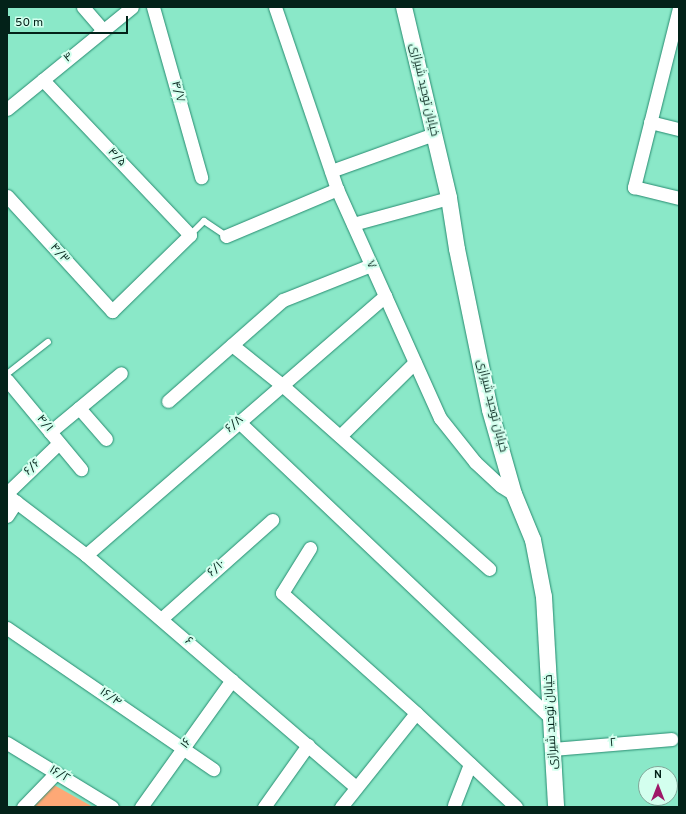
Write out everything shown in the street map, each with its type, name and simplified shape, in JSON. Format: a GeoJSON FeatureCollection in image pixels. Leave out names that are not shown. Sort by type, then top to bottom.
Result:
{"type":"FeatureCollection","features":[{"type":"Feature","properties":{"kind":"street"},"geometry":{"type":"LineString","coordinates":[[83,7],[103,30]]}},
{"type":"Feature","properties":{"kind":"street","name":"۴"},"geometry":{"type":"LineString","coordinates":[[7,109],[132,7]]}},
{"type":"Feature","properties":{"kind":"street","name":"۴/۷"},"geometry":{"type":"LineString","coordinates":[[153,7],[201,177]]}},
{"type":"Feature","properties":{"kind":"street","name":"۷"},"geometry":{"type":"LineString","coordinates":[[275,7],[337,190],[440,418],[475,462],[501,486],[514,494]]}},
{"type":"Feature","properties":{"kind":"street","name":"خیابان توحید شیرازی"},"geometry":{"type":"LineString","coordinates":[[404,7],[449,198],[457,249],[490,410],[514,494],[533,540],[544,597],[556,807]]}},
{"type":"Feature","properties":{"kind":"street"},"geometry":{"type":"LineString","coordinates":[[679,8],[634,187],[679,198]]}},
{"type":"Feature","properties":{"kind":"street","name":"۴/۵"},"geometry":{"type":"LineString","coordinates":[[43,80],[190,235]]}},
{"type":"Feature","properties":{"kind":"street"},"geometry":{"type":"LineString","coordinates":[[650,122],[679,129]]}},
{"type":"Feature","properties":{"kind":"street"},"geometry":{"type":"LineString","coordinates":[[331,171],[434,134]]}},
{"type":"Feature","properties":{"kind":"street"},"geometry":{"type":"LineString","coordinates":[[226,236],[337,190]]}},
{"type":"Feature","properties":{"kind":"street","name":"۴/۳"},"geometry":{"type":"LineString","coordinates":[[7,196],[112,311],[190,235]]}},
{"type":"Feature","properties":{"kind":"street"},"geometry":{"type":"LineString","coordinates":[[352,224],[449,198]]}},
{"type":"Feature","properties":{"kind":"street"},"geometry":{"type":"LineString","coordinates":[[168,401],[283,300],[371,265]]}},
{"type":"Feature","properties":{"kind":"street","name":"۶/۸"},"geometry":{"type":"LineString","coordinates":[[86,555],[385,296]]}},
{"type":"Feature","properties":{"kind":"street"},"geometry":{"type":"LineString","coordinates":[[232,345],[282,385],[489,569]]}},
{"type":"Feature","properties":{"kind":"street"},"geometry":{"type":"LineString","coordinates":[[340,436],[415,362]]}},
{"type":"Feature","properties":{"kind":"street"},"geometry":{"type":"LineString","coordinates":[[50,432],[120,373]]}},
{"type":"Feature","properties":{"kind":"street","name":"۴/۱"},"geometry":{"type":"LineString","coordinates":[[7,380],[81,469]]}},
{"type":"Feature","properties":{"kind":"street"},"geometry":{"type":"LineString","coordinates":[[79,408],[106,439]]}},
{"type":"Feature","properties":{"kind":"street"},"geometry":{"type":"LineString","coordinates":[[239,422],[552,720]]}},
{"type":"Feature","properties":{"kind":"street","name":"۶/۶"},"geometry":{"type":"LineString","coordinates":[[7,516],[10,497],[59,443]]}},
{"type":"Feature","properties":{"kind":"street","name":"۶"},"geometry":{"type":"LineString","coordinates":[[10,497],[86,555],[356,787]]}},
{"type":"Feature","properties":{"kind":"street","name":"۶/۱۰"},"geometry":{"type":"LineString","coordinates":[[161,619],[272,520]]}},
{"type":"Feature","properties":{"kind":"street"},"geometry":{"type":"LineString","coordinates":[[310,548],[282,593],[416,713],[516,807]]}},
{"type":"Feature","properties":{"kind":"street","name":"۱۶/۴"},"geometry":{"type":"LineString","coordinates":[[7,628],[213,769]]}},
{"type":"Feature","properties":{"kind":"street","name":"۱۶"},"geometry":{"type":"LineString","coordinates":[[141,807],[232,680]]}},
{"type":"Feature","properties":{"kind":"street"},"geometry":{"type":"LineString","coordinates":[[340,807],[416,713]]}},
{"type":"Feature","properties":{"kind":"street","name":"۲"},"geometry":{"type":"LineString","coordinates":[[553,749],[672,739]]}},
{"type":"Feature","properties":{"kind":"street","name":"۱۶/۲"},"geometry":{"type":"LineString","coordinates":[[7,743],[112,807]]}},
{"type":"Feature","properties":{"kind":"street"},"geometry":{"type":"LineString","coordinates":[[264,807],[308,745]]}},
{"type":"Feature","properties":{"kind":"street"},"geometry":{"type":"LineString","coordinates":[[454,805],[470,764]]}},
{"type":"Feature","properties":{"kind":"street"},"geometry":{"type":"LineString","coordinates":[[23,807],[56,773]]}},
{"type":"Feature","properties":{"kind":"lane"},"geometry":{"type":"LineString","coordinates":[[190,235],[204,221],[226,236]]}},
{"type":"Feature","properties":{"kind":"lane"},"geometry":{"type":"LineString","coordinates":[[7,374],[48,342]]}},
{"type":"Feature","properties":{"kind":"shaded area"},"geometry":{"type":"Polygon","coordinates":[[[54,785],[93,807],[33,807],[54,785]]]}}]}
